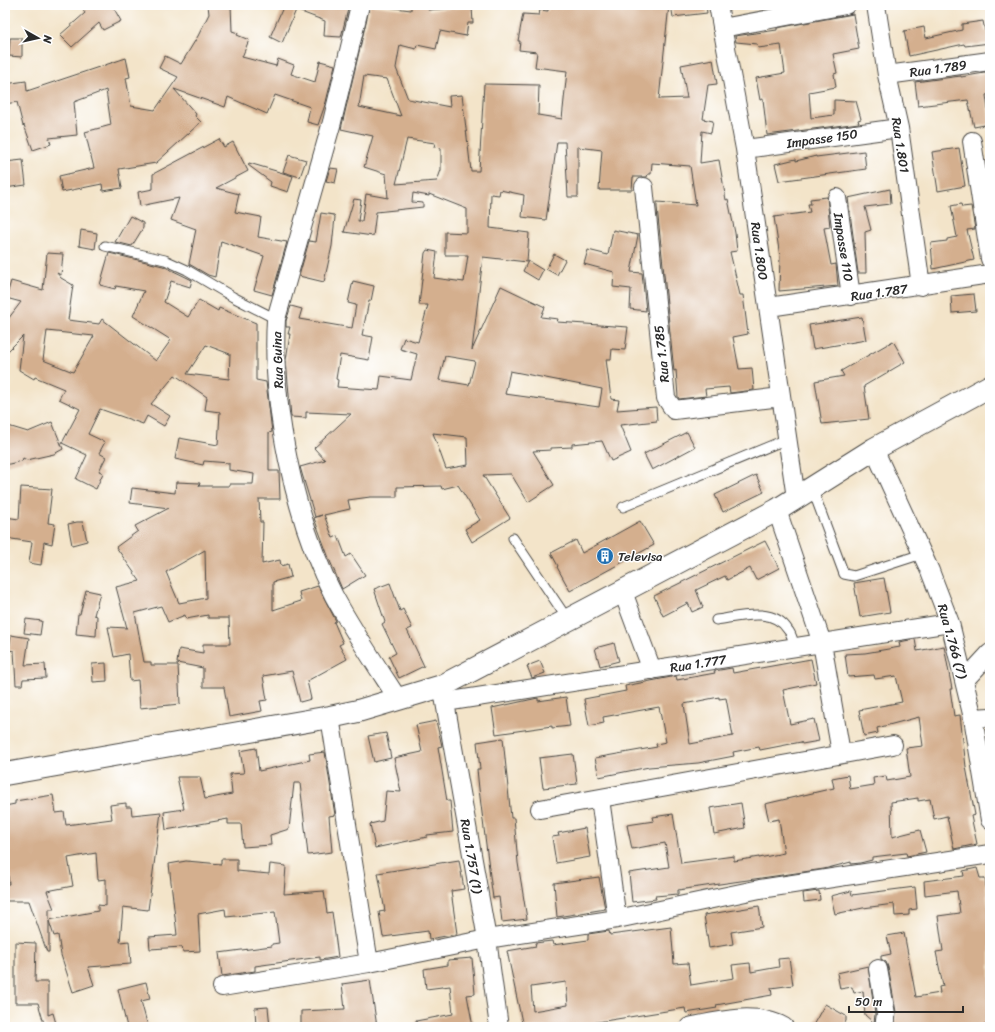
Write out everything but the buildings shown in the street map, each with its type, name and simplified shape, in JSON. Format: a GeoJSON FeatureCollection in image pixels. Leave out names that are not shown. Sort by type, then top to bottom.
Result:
{"type":"FeatureCollection","features":[{"type":"Feature","properties":{"kind":"street","name":"Rua Guina"},"geometry":{"type":"LineString","coordinates":[[360,5],[332,122],[276,319],[275,342],[280,412],[293,479],[312,544],[334,595],[354,630],[398,699]]}},
{"type":"Feature","properties":{"kind":"street","name":"Rua 1.800"},"geometry":{"type":"LineString","coordinates":[[718,5],[745,149],[787,440],[804,493]]}},
{"type":"Feature","properties":{"kind":"street"},"geometry":{"type":"LineString","coordinates":[[722,28],[846,5]]}},
{"type":"Feature","properties":{"kind":"street","name":"Rua 1.801"},"geometry":{"type":"LineString","coordinates":[[876,5],[887,75],[899,128],[921,286]]}},
{"type":"Feature","properties":{"kind":"street","name":"Rua 1.789"},"geometry":{"type":"LineString","coordinates":[[887,75],[990,61]]}},
{"type":"Feature","properties":{"kind":"street","name":"Impasse 150"},"geometry":{"type":"LineString","coordinates":[[745,149],[899,128]]}},
{"type":"Feature","properties":{"kind":"street"},"geometry":{"type":"LineString","coordinates":[[972,141],[990,259]]}},
{"type":"Feature","properties":{"kind":"street","name":"Rua 1.785"},"geometry":{"type":"LineString","coordinates":[[644,187],[666,398],[674,410],[781,397]]}},
{"type":"Feature","properties":{"kind":"street","name":"Impasse 110"},"geometry":{"type":"LineString","coordinates":[[837,198],[852,296]]}},
{"type":"Feature","properties":{"kind":"street","name":"Rua 1.787"},"geometry":{"type":"LineString","coordinates":[[769,307],[921,286],[990,274]]}},
{"type":"Feature","properties":{"kind":"street"},"geometry":{"type":"LineString","coordinates":[[5,774],[330,717],[398,699],[443,694],[568,620],[777,510],[874,450],[990,386]]}},
{"type":"Feature","properties":{"kind":"street","name":"Rua 1.766 (7)"},"geometry":{"type":"LineString","coordinates":[[874,450],[922,554],[950,623],[965,680],[982,718],[990,820]]}},
{"type":"Feature","properties":{"kind":"street"},"geometry":{"type":"LineString","coordinates":[[777,510],[822,643],[841,753]]}},
{"type":"Feature","properties":{"kind":"street"},"geometry":{"type":"LineString","coordinates":[[623,592],[652,670]]}},
{"type":"Feature","properties":{"kind":"street","name":"Rua 1.777"},"geometry":{"type":"LineString","coordinates":[[443,694],[652,670],[950,623]]}},
{"type":"Feature","properties":{"kind":"street"},"geometry":{"type":"LineString","coordinates":[[965,680],[990,653]]}},
{"type":"Feature","properties":{"kind":"street","name":"Rua 1.757 (1)"},"geometry":{"type":"LineString","coordinates":[[443,694],[487,939],[499,1027]]}},
{"type":"Feature","properties":{"kind":"street"},"geometry":{"type":"LineString","coordinates":[[330,717],[369,964]]}},
{"type":"Feature","properties":{"kind":"street"},"geometry":{"type":"LineString","coordinates":[[540,809],[841,753],[893,745]]}},
{"type":"Feature","properties":{"kind":"street"},"geometry":{"type":"LineString","coordinates":[[600,799],[617,919]]}},
{"type":"Feature","properties":{"kind":"street"},"geometry":{"type":"LineString","coordinates":[[222,987],[369,964],[487,939],[617,919],[760,889],[990,854]]}},
{"type":"Feature","properties":{"kind":"street"},"geometry":{"type":"LineString","coordinates":[[878,969],[886,1014],[884,1027]]}},
{"type":"Feature","properties":{"kind":"street"},"geometry":{"type":"LineString","coordinates":[[689,1027],[725,1020],[759,1018],[784,1027]]}},
{"type":"Feature","properties":{"kind":"lane"},"geometry":{"type":"LineString","coordinates":[[105,246],[165,260],[187,270],[233,297],[276,319]]}},
{"type":"Feature","properties":{"kind":"lane"},"geometry":{"type":"LineString","coordinates":[[623,507],[787,440]]}},
{"type":"Feature","properties":{"kind":"lane"},"geometry":{"type":"LineString","coordinates":[[804,493],[844,574],[854,576],[922,554]]}},
{"type":"Feature","properties":{"kind":"lane"},"geometry":{"type":"LineString","coordinates":[[513,538],[568,620]]}},
{"type":"Feature","properties":{"kind":"lane"},"geometry":{"type":"LineString","coordinates":[[716,620],[760,614],[773,618],[789,630],[795,647]]}},
{"type":"Feature","properties":{"kind":"place","name":"Televisa"},"geometry":{"type":"Point","coordinates":[605,556]}}]}
